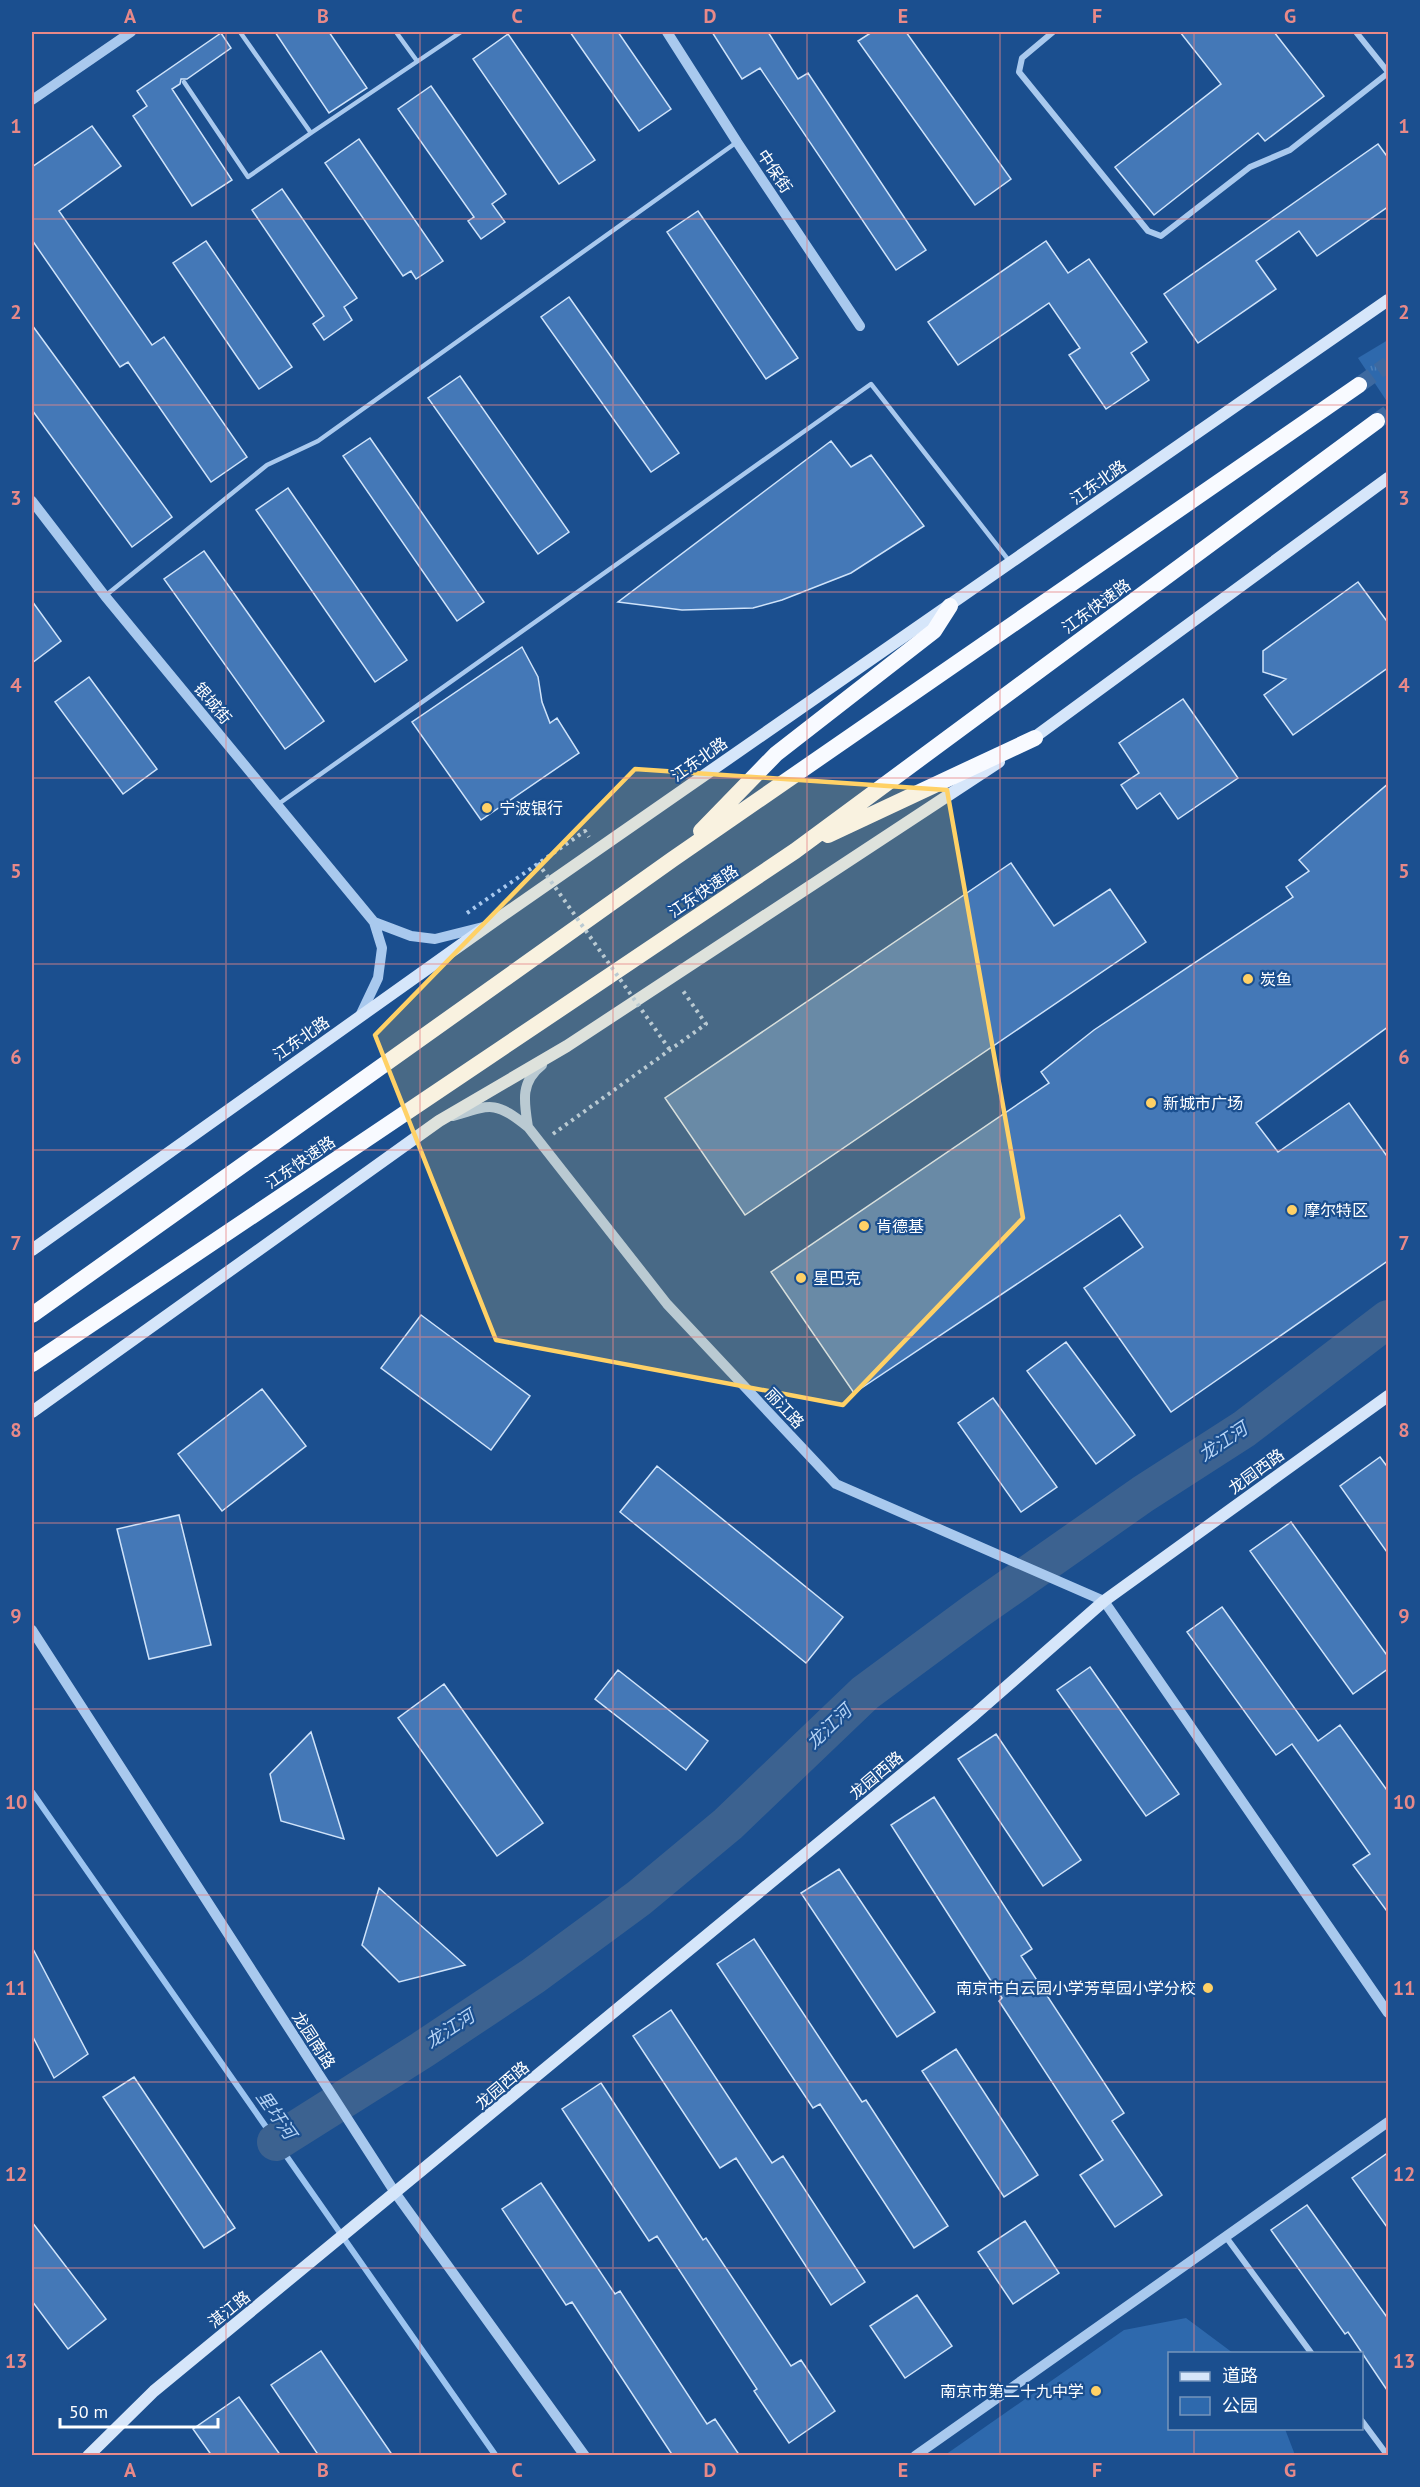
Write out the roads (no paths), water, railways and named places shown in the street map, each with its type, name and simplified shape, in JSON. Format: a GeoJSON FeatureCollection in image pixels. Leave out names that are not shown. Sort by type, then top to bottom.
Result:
{"type":"FeatureCollection","features":[{"type":"Feature","properties":{"kind":"highway","name":"江东快速路"},"geometry":{"type":"LineString","coordinates":[[32,1315],[673,859],[1359,385]]}},
{"type":"Feature","properties":{"kind":"highway","name":"江东快速路"},"geometry":{"type":"LineString","coordinates":[[32,1364],[795,851],[1377,421]]}},
{"type":"Feature","properties":{"kind":"highway"},"geometry":{"type":"LineString","coordinates":[[673,859],[776,754],[934,631],[950,606]]}},
{"type":"Feature","properties":{"kind":"highway"},"geometry":{"type":"LineString","coordinates":[[795,851],[1035,738]]}},
{"type":"Feature","properties":{"kind":"main road","name":"江东北路"},"geometry":{"type":"LineString","coordinates":[[32,1250],[486,927],[1389,300]]}},
{"type":"Feature","properties":{"kind":"main road"},"geometry":{"type":"LineString","coordinates":[[32,1412],[439,1121],[567,1046],[1035,738],[1389,478]]}},
{"type":"Feature","properties":{"kind":"main road","name":"龙园西路"},"geometry":{"type":"LineString","coordinates":[[396,2194],[974,1715],[1104,1601],[1389,1396]]}},
{"type":"Feature","properties":{"kind":"main road","name":"湛江路"},"geometry":{"type":"LineString","coordinates":[[88,2456],[154,2391],[396,2194]]}},
{"type":"Feature","properties":{"kind":"street"},"geometry":{"type":"LineString","coordinates":[[32,99],[131,32]]}},
{"type":"Feature","properties":{"kind":"street","name":"中保街"},"geometry":{"type":"LineString","coordinates":[[667,32],[737,142],[860,326]]}},
{"type":"Feature","properties":{"kind":"street"},"geometry":{"type":"LineString","coordinates":[[1053,32],[1022,58],[1019,72],[1148,231],[1161,236],[1250,167],[1290,150],[1389,72],[1356,32]]}},
{"type":"Feature","properties":{"kind":"street","name":"银城街"},"geometry":{"type":"LineString","coordinates":[[32,501],[105,596],[374,922],[382,948],[378,978],[360,1016]]}},
{"type":"Feature","properties":{"kind":"street","name":"银城街"},"geometry":{"type":"LineString","coordinates":[[374,922],[411,936],[435,939],[486,927]]}},
{"type":"Feature","properties":{"kind":"street","name":"丽江路"},"geometry":{"type":"LineString","coordinates":[[528,1127],[523,1097],[532,1072],[567,1046]]}},
{"type":"Feature","properties":{"kind":"street","name":"丽江路"},"geometry":{"type":"LineString","coordinates":[[439,1121],[487,1105],[508,1111],[528,1127],[667,1304],[836,1484],[1104,1601]]}},
{"type":"Feature","properties":{"kind":"street"},"geometry":{"type":"LineString","coordinates":[[1104,1601],[1389,2013]]}},
{"type":"Feature","properties":{"kind":"street","name":"龙园南路"},"geometry":{"type":"LineString","coordinates":[[32,1630],[396,2194],[585,2456]]}},
{"type":"Feature","properties":{"kind":"street"},"geometry":{"type":"LineString","coordinates":[[915,2456],[1389,2122]]}},
{"type":"Feature","properties":{"kind":"street"},"geometry":{"type":"LineString","coordinates":[[1226,2237],[1311,2352]]}},
{"type":"Feature","properties":{"kind":"street"},"geometry":{"type":"LineString","coordinates":[[1363,2422],[1388,2456]]}},
{"type":"Feature","properties":{"kind":"lane"},"geometry":{"type":"LineString","coordinates":[[240,32],[311,133]]}},
{"type":"Feature","properties":{"kind":"lane"},"geometry":{"type":"LineString","coordinates":[[396,32],[417,61]]}},
{"type":"Feature","properties":{"kind":"lane"},"geometry":{"type":"LineString","coordinates":[[184,82],[248,177],[461,32]]}},
{"type":"Feature","properties":{"kind":"lane"},"geometry":{"type":"LineString","coordinates":[[105,596],[267,465],[318,441],[737,142]]}},
{"type":"Feature","properties":{"kind":"lane"},"geometry":{"type":"LineString","coordinates":[[277,805],[871,384],[1011,563]]}},
{"type":"Feature","properties":{"kind":"waterway","name":"龙江河"},"geometry":{"type":"LineString","coordinates":[[276,2142],[422,2050],[533,1976],[639,1898],[728,1824],[865,1693],[976,1611],[1143,1494],[1244,1429],[1388,1319]]}},
{"type":"Feature","properties":{"kind":"waterway","name":"里圩河"},"geometry":{"type":"LineString","coordinates":[[32,1792],[496,2456]]}},
{"type":"Feature","properties":{"kind":"tunnel"},"geometry":{"type":"LineString","coordinates":[[1359,385],[1388,364]]}},
{"type":"Feature","properties":{"kind":"tunnel"},"geometry":{"type":"LineString","coordinates":[[1377,421],[1388,413]]}},
{"type":"Feature","properties":{"kind":"place","name":"宁波银行"},"geometry":{"type":"Point","coordinates":[487,808]}},
{"type":"Feature","properties":{"kind":"place","name":"炭鱼"},"geometry":{"type":"Point","coordinates":[1248,979]}},
{"type":"Feature","properties":{"kind":"place","name":"新城市广场"},"geometry":{"type":"Point","coordinates":[1151,1103]}},
{"type":"Feature","properties":{"kind":"place","name":"摩尔特区"},"geometry":{"type":"Point","coordinates":[1292,1210]}},
{"type":"Feature","properties":{"kind":"place","name":"肯德基"},"geometry":{"type":"Point","coordinates":[864,1226]}},
{"type":"Feature","properties":{"kind":"place","name":"星巴克"},"geometry":{"type":"Point","coordinates":[801,1278]}},
{"type":"Feature","properties":{"kind":"place","name":"南京市白云园小学芳草园小学分校"},"geometry":{"type":"Point","coordinates":[1208,1988]}},
{"type":"Feature","properties":{"kind":"place","name":"南京市第二十九中学"},"geometry":{"type":"Point","coordinates":[1096,2391]}}]}
